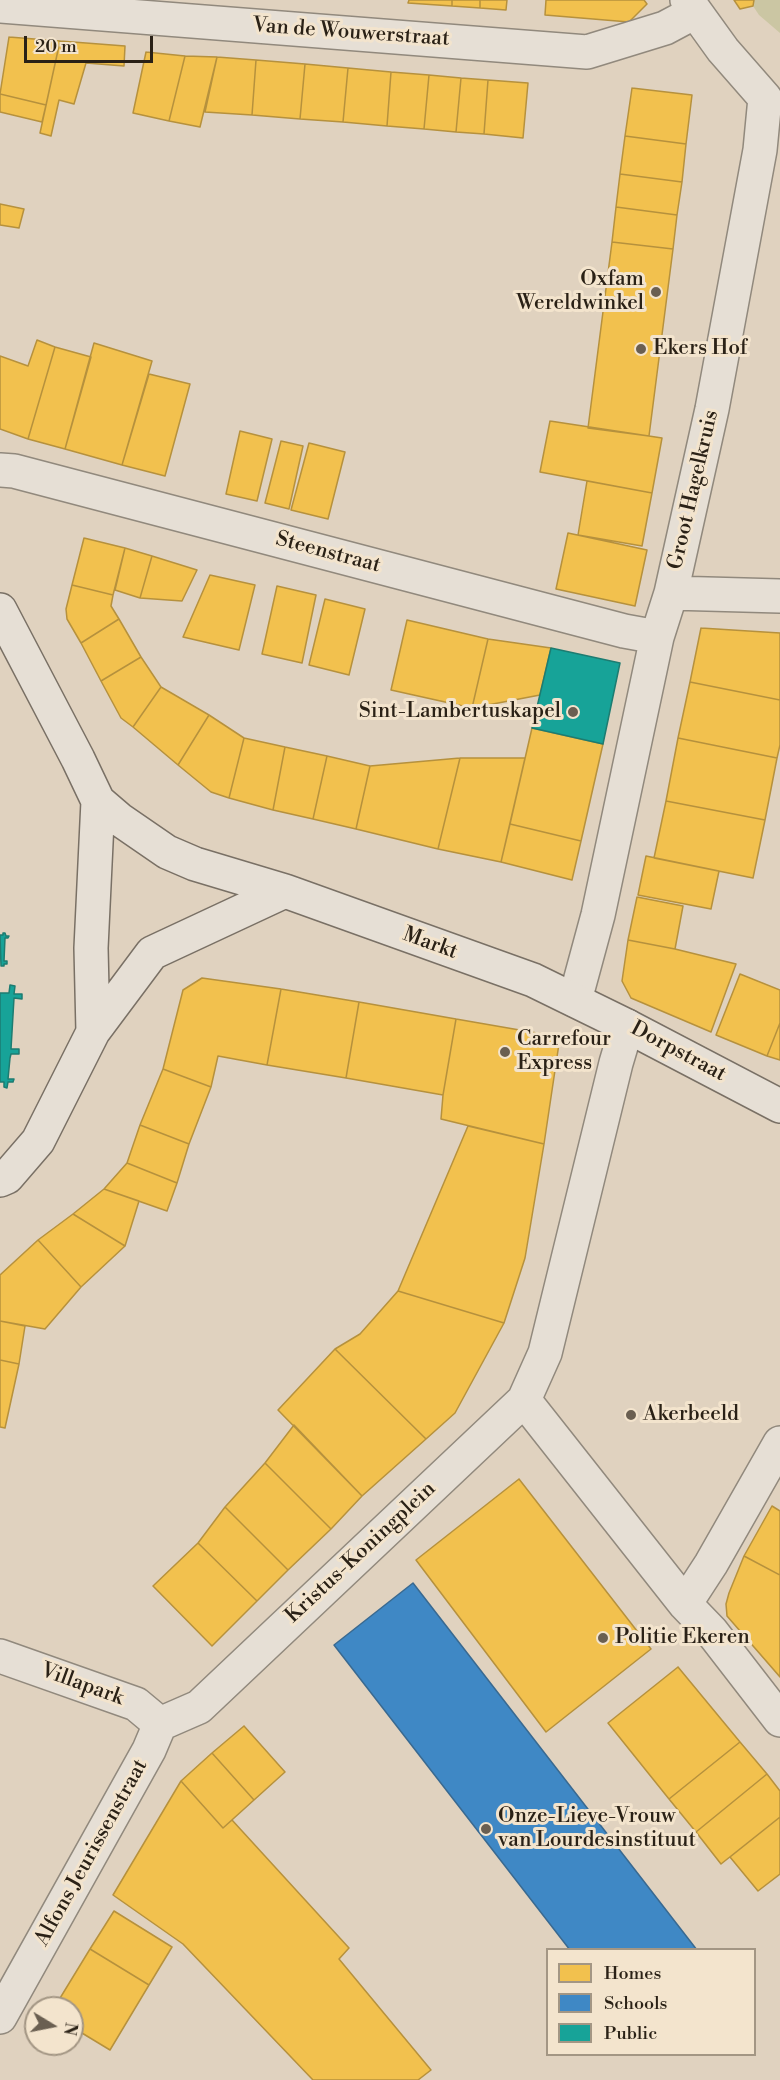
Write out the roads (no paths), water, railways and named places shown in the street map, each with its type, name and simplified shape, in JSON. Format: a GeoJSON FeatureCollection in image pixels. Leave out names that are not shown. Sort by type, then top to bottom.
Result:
{"type":"FeatureCollection","features":[{"type":"Feature","properties":{"kind":"street","name":"Van de Wouwerstraat"},"geometry":{"type":"LineString","coordinates":[[0,6],[587,52],[665,28],[691,6]]}},
{"type":"Feature","properties":{"kind":"street","name":"Groot Hagelkruis"},"geometry":{"type":"LineString","coordinates":[[575,1000],[598,915],[657,637],[670,593],[712,409],[772,97],[723,50],[691,6]]}},
{"type":"Feature","properties":{"kind":"street","name":"Steenstraat"},"geometry":{"type":"LineString","coordinates":[[0,470],[14,471],[624,631],[657,637]]}},
{"type":"Feature","properties":{"kind":"street"},"geometry":{"type":"LineString","coordinates":[[670,593],[780,596]]}},
{"type":"Feature","properties":{"kind":"street","name":"Markt"},"geometry":{"type":"LineString","coordinates":[[0,610],[98,801],[119,819],[167,852],[195,864],[285,891],[533,980],[575,1000]]}},
{"type":"Feature","properties":{"kind":"street","name":"Markt"},"geometry":{"type":"LineString","coordinates":[[93,1032],[91,948],[98,801]]}},
{"type":"Feature","properties":{"kind":"street","name":"Markt"},"geometry":{"type":"LineString","coordinates":[[2,1182],[38,1141],[93,1032],[153,953],[285,891]]}},
{"type":"Feature","properties":{"kind":"street","name":"Dorpstraat"},"geometry":{"type":"LineString","coordinates":[[575,1000],[780,1106]]}},
{"type":"Feature","properties":{"kind":"street","name":"Kristus-Koningplein"},"geometry":{"type":"LineString","coordinates":[[160,1724],[199,1707],[524,1400],[544,1353],[627,1026]]}},
{"type":"Feature","properties":{"kind":"street"},"geometry":{"type":"LineString","coordinates":[[524,1400],[685,1604],[712,1632],[780,1720]]}},
{"type":"Feature","properties":{"kind":"street"},"geometry":{"type":"LineString","coordinates":[[685,1604],[711,1564],[780,1443]]}},
{"type":"Feature","properties":{"kind":"street","name":"Villapark"},"geometry":{"type":"LineString","coordinates":[[0,1656],[136,1704],[160,1724]]}},
{"type":"Feature","properties":{"kind":"street","name":"Alfons Jeurissenstraat"},"geometry":{"type":"LineString","coordinates":[[0,2017],[149,1750],[160,1724]]}},
{"type":"Feature","properties":{"kind":"place","name":"Oxfam Wereldwinkel"},"geometry":{"type":"Point","coordinates":[656,292]}},
{"type":"Feature","properties":{"kind":"place","name":"Ekers Hof"},"geometry":{"type":"Point","coordinates":[641,349]}},
{"type":"Feature","properties":{"kind":"place","name":"Sint-Lambertuskapel"},"geometry":{"type":"Point","coordinates":[573,712]}},
{"type":"Feature","properties":{"kind":"place","name":"Carrefour Express"},"geometry":{"type":"Point","coordinates":[505,1052]}},
{"type":"Feature","properties":{"kind":"place","name":"Akerbeeld"},"geometry":{"type":"Point","coordinates":[631,1415]}},
{"type":"Feature","properties":{"kind":"place","name":"Politie Ekeren"},"geometry":{"type":"Point","coordinates":[603,1638]}},
{"type":"Feature","properties":{"kind":"place","name":"Onze-Lieve-Vrouw van Lourdesinstituut"},"geometry":{"type":"Point","coordinates":[486,1829]}}]}
